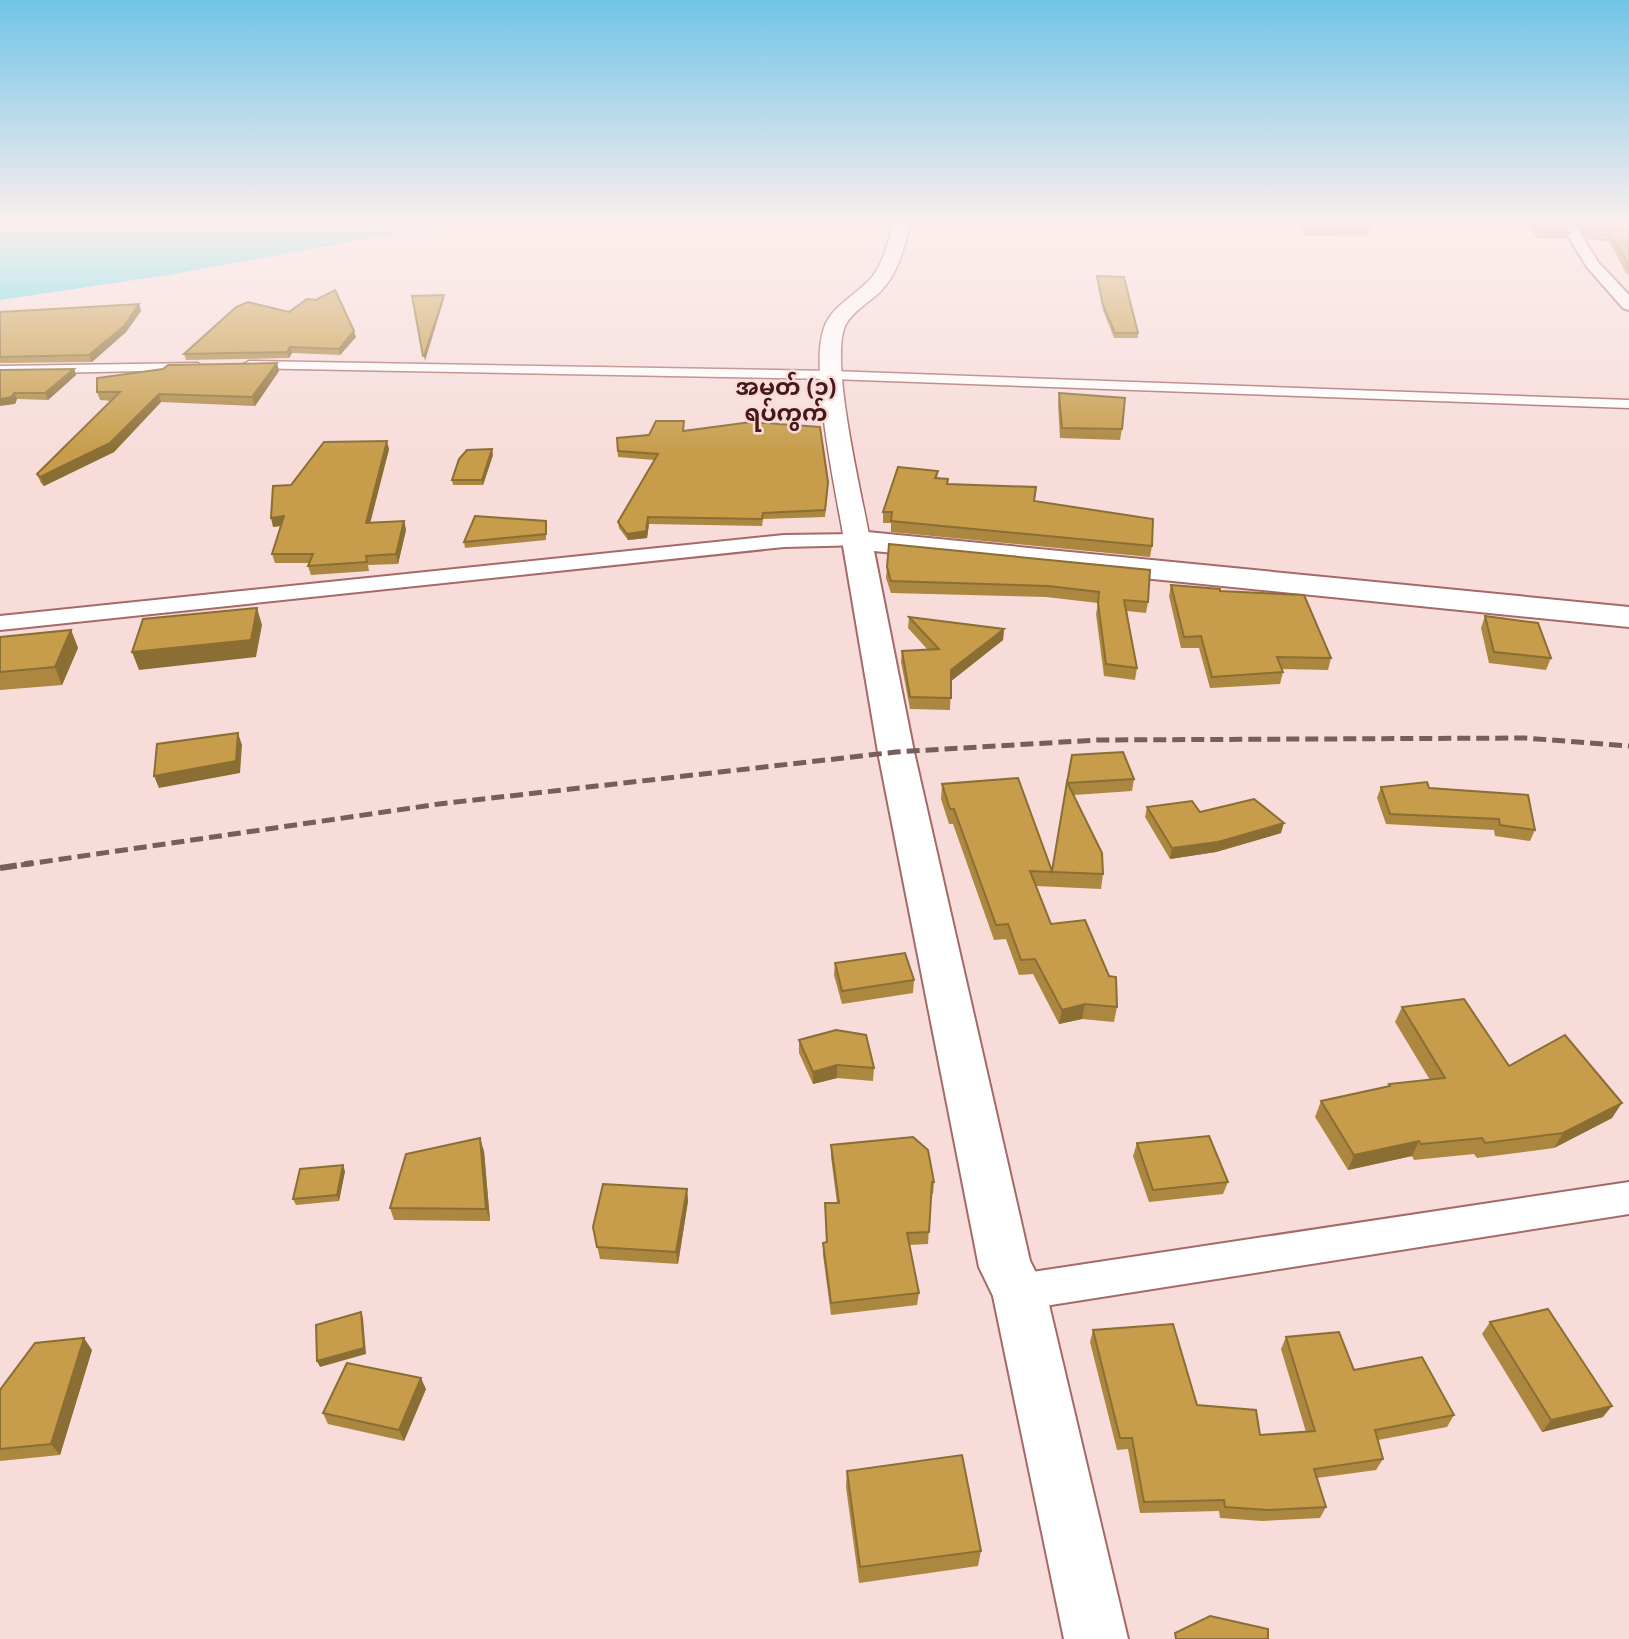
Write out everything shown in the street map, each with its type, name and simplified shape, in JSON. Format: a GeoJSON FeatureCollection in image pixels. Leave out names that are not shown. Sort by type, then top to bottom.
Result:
{"type":"FeatureCollection","features":[{"type":"Feature","properties":{"kind":"main road"},"geometry":{"type":"LineString","coordinates":[[1096,1639],[1019,1292],[1005,1267],[1002,1254],[896,752],[857,540],[1629,617]]}},
{"type":"Feature","properties":{"kind":"street"},"geometry":{"type":"LineString","coordinates":[[0,623],[784,541],[857,540],[832,375],[834,328],[858,299]]}},
{"type":"Feature","properties":{"kind":"street"},"geometry":{"type":"LineString","coordinates":[[230,365],[326,364],[621,373],[832,375],[1629,404]]}},
{"type":"Feature","properties":{"kind":"street"},"geometry":{"type":"LineString","coordinates":[[0,370],[202,366]]}},
{"type":"Feature","properties":{"kind":"street"},"geometry":{"type":"LineString","coordinates":[[1019,1292],[1629,1198]]}},
{"type":"Feature","properties":{"kind":"building"},"geometry":{"type":"Polygon","coordinates":[[[306,299],[339,299],[354,331],[339,349],[290,347],[287,352],[184,354],[236,307],[248,302],[289,312],[306,299]]]}},
{"type":"Feature","properties":{"kind":"building"},"geometry":{"type":"Polygon","coordinates":[[[413,299],[443,299],[424,356],[413,299]]]}},
{"type":"Feature","properties":{"kind":"building"},"geometry":{"type":"Polygon","coordinates":[[[1102,299],[1130,299],[1138,333],[1115,333],[1102,299]]]}},
{"type":"Feature","properties":{"kind":"building"},"geometry":{"type":"Polygon","coordinates":[[[139,304],[124,326],[89,355],[0,357],[0,312],[139,304]]]}},
{"type":"Feature","properties":{"kind":"building"},"geometry":{"type":"Polygon","coordinates":[[[277,363],[252,397],[159,394],[110,443],[40,477],[37,474],[120,392],[97,392],[97,378],[163,369],[168,365],[277,363]]]}},
{"type":"Feature","properties":{"kind":"building"},"geometry":{"type":"Polygon","coordinates":[[[74,369],[45,393],[14,393],[12,397],[0,399],[0,370],[74,369]]]}},
{"type":"Feature","properties":{"kind":"building"},"geometry":{"type":"Polygon","coordinates":[[[1059,393],[1125,398],[1122,429],[1062,428],[1059,393]]]}},
{"type":"Feature","properties":{"kind":"building"},"geometry":{"type":"Polygon","coordinates":[[[656,421],[684,421],[683,431],[751,422],[820,427],[828,482],[825,510],[763,513],[762,519],[648,517],[646,531],[627,534],[618,522],[658,454],[618,451],[617,438],[649,435],[656,421]]]}},
{"type":"Feature","properties":{"kind":"building"},"geometry":{"type":"Polygon","coordinates":[[[387,441],[366,523],[404,521],[396,554],[366,556],[367,562],[308,566],[313,554],[272,554],[284,516],[271,518],[273,486],[291,485],[324,442],[387,441]]]}},
{"type":"Feature","properties":{"kind":"building"},"geometry":{"type":"Polygon","coordinates":[[[492,449],[482,480],[452,480],[459,459],[467,450],[492,449]]]}},
{"type":"Feature","properties":{"kind":"building"},"geometry":{"type":"Polygon","coordinates":[[[898,467],[938,471],[935,478],[948,479],[947,484],[1036,487],[1034,501],[1153,519],[1152,546],[891,521],[892,512],[883,512],[898,467]]]}},
{"type":"Feature","properties":{"kind":"building"},"geometry":{"type":"Polygon","coordinates":[[[475,516],[546,521],[546,534],[464,542],[475,516]]]}},
{"type":"Feature","properties":{"kind":"building"},"geometry":{"type":"Polygon","coordinates":[[[889,544],[1150,570],[1148,602],[1124,600],[1137,668],[1106,664],[1099,592],[1048,586],[891,581],[887,567],[889,544]]]}},
{"type":"Feature","properties":{"kind":"building"},"geometry":{"type":"Polygon","coordinates":[[[1171,585],[1220,591],[1304,595],[1331,658],[1277,657],[1283,672],[1212,677],[1201,636],[1184,637],[1171,585]]]}},
{"type":"Feature","properties":{"kind":"building"},"geometry":{"type":"Polygon","coordinates":[[[257,608],[251,640],[132,652],[143,619],[257,608]]]}},
{"type":"Feature","properties":{"kind":"building"},"geometry":{"type":"Polygon","coordinates":[[[1485,616],[1538,623],[1551,658],[1494,652],[1485,616]]]}},
{"type":"Feature","properties":{"kind":"building"},"geometry":{"type":"Polygon","coordinates":[[[909,617],[1004,629],[951,670],[951,698],[910,697],[902,651],[939,649],[909,617]]]}},
{"type":"Feature","properties":{"kind":"building"},"geometry":{"type":"Polygon","coordinates":[[[71,630],[55,667],[0,672],[0,637],[71,630]]]}},
{"type":"Feature","properties":{"kind":"building"},"geometry":{"type":"Polygon","coordinates":[[[238,733],[236,761],[154,776],[157,744],[238,733]]]}},
{"type":"Feature","properties":{"kind":"building"},"geometry":{"type":"Polygon","coordinates":[[[1123,752],[1134,779],[1067,783],[1072,755],[1123,752]]]}},
{"type":"Feature","properties":{"kind":"building"},"geometry":{"type":"Polygon","coordinates":[[[1018,778],[1052,871],[1067,782],[1102,853],[1103,874],[1030,871],[1051,924],[1085,920],[1109,976],[1116,977],[1117,1007],[1085,1004],[1062,1010],[1035,959],[1021,960],[1008,924],[996,925],[954,809],[950,809],[942,784],[1018,778]]]}},
{"type":"Feature","properties":{"kind":"building"},"geometry":{"type":"Polygon","coordinates":[[[1427,782],[1429,788],[1528,795],[1535,830],[1500,825],[1499,819],[1390,814],[1381,787],[1427,782]]]}},
{"type":"Feature","properties":{"kind":"building"},"geometry":{"type":"Polygon","coordinates":[[[1254,799],[1284,823],[1218,842],[1172,848],[1147,807],[1192,801],[1200,812],[1254,799]]]}},
{"type":"Feature","properties":{"kind":"building"},"geometry":{"type":"Polygon","coordinates":[[[905,953],[914,980],[842,991],[835,963],[905,953]]]}},
{"type":"Feature","properties":{"kind":"building"},"geometry":{"type":"Polygon","coordinates":[[[1464,999],[1509,1066],[1565,1035],[1622,1103],[1563,1133],[1485,1143],[1482,1138],[1421,1144],[1419,1141],[1354,1155],[1321,1101],[1390,1086],[1389,1084],[1445,1078],[1402,1007],[1464,999]]]}},
{"type":"Feature","properties":{"kind":"building"},"geometry":{"type":"Polygon","coordinates":[[[836,1030],[866,1035],[874,1068],[837,1065],[813,1072],[799,1040],[836,1030]]]}},
{"type":"Feature","properties":{"kind":"building"},"geometry":{"type":"Polygon","coordinates":[[[1209,1136],[1228,1182],[1153,1190],[1137,1143],[1209,1136]]]}},
{"type":"Feature","properties":{"kind":"building"},"geometry":{"type":"Polygon","coordinates":[[[913,1137],[928,1150],[934,1182],[929,1232],[907,1233],[919,1293],[831,1303],[823,1243],[827,1242],[825,1203],[839,1203],[831,1145],[913,1137]]]}},
{"type":"Feature","properties":{"kind":"building"},"geometry":{"type":"Polygon","coordinates":[[[480,1138],[486,1209],[390,1208],[406,1154],[480,1138]]]}},
{"type":"Feature","properties":{"kind":"building"},"geometry":{"type":"Polygon","coordinates":[[[343,1165],[337,1195],[293,1199],[300,1169],[343,1165]]]}},
{"type":"Feature","properties":{"kind":"building"},"geometry":{"type":"Polygon","coordinates":[[[603,1184],[687,1189],[676,1252],[597,1247],[593,1227],[603,1184]]]}},
{"type":"Feature","properties":{"kind":"building"},"geometry":{"type":"Polygon","coordinates":[[[1548,1309],[1612,1406],[1551,1420],[1490,1322],[1548,1309]]]}},
{"type":"Feature","properties":{"kind":"building"},"geometry":{"type":"Polygon","coordinates":[[[361,1312],[364,1348],[317,1361],[316,1325],[361,1312]]]}},
{"type":"Feature","properties":{"kind":"building"},"geometry":{"type":"Polygon","coordinates":[[[1173,1324],[1197,1405],[1256,1410],[1260,1435],[1315,1431],[1286,1337],[1339,1332],[1354,1370],[1422,1357],[1454,1415],[1375,1430],[1383,1459],[1314,1469],[1326,1507],[1268,1510],[1225,1507],[1224,1500],[1144,1502],[1132,1438],[1120,1438],[1093,1330],[1173,1324]]]}},
{"type":"Feature","properties":{"kind":"building"},"geometry":{"type":"Polygon","coordinates":[[[84,1338],[51,1444],[0,1449],[0,1390],[35,1343],[84,1338]]]}},
{"type":"Feature","properties":{"kind":"building"},"geometry":{"type":"Polygon","coordinates":[[[347,1363],[421,1378],[399,1430],[323,1413],[347,1363]]]}},
{"type":"Feature","properties":{"kind":"building"},"geometry":{"type":"Polygon","coordinates":[[[962,1455],[981,1551],[860,1567],[847,1471],[962,1455]]]}},
{"type":"Feature","properties":{"kind":"building"},"geometry":{"type":"Polygon","coordinates":[[[1210,1616],[1268,1629],[1268,1639],[1176,1639],[1175,1633],[1210,1616]]]}},
{"type":"Feature","properties":{"kind":"railway"},"geometry":{"type":"LineString","coordinates":[[21,865],[439,804],[896,752],[1097,740],[1525,738],[1629,746]]}},
{"type":"Feature","properties":{"kind":"railway"},"geometry":{"type":"LineString","coordinates":[[0,868],[33,863]]}},
{"type":"Feature","properties":{"kind":"district","name":"အမှတ် (၁) ရပ်ကွက်"},"geometry":{"type":"Point","coordinates":[786,399]}}]}
